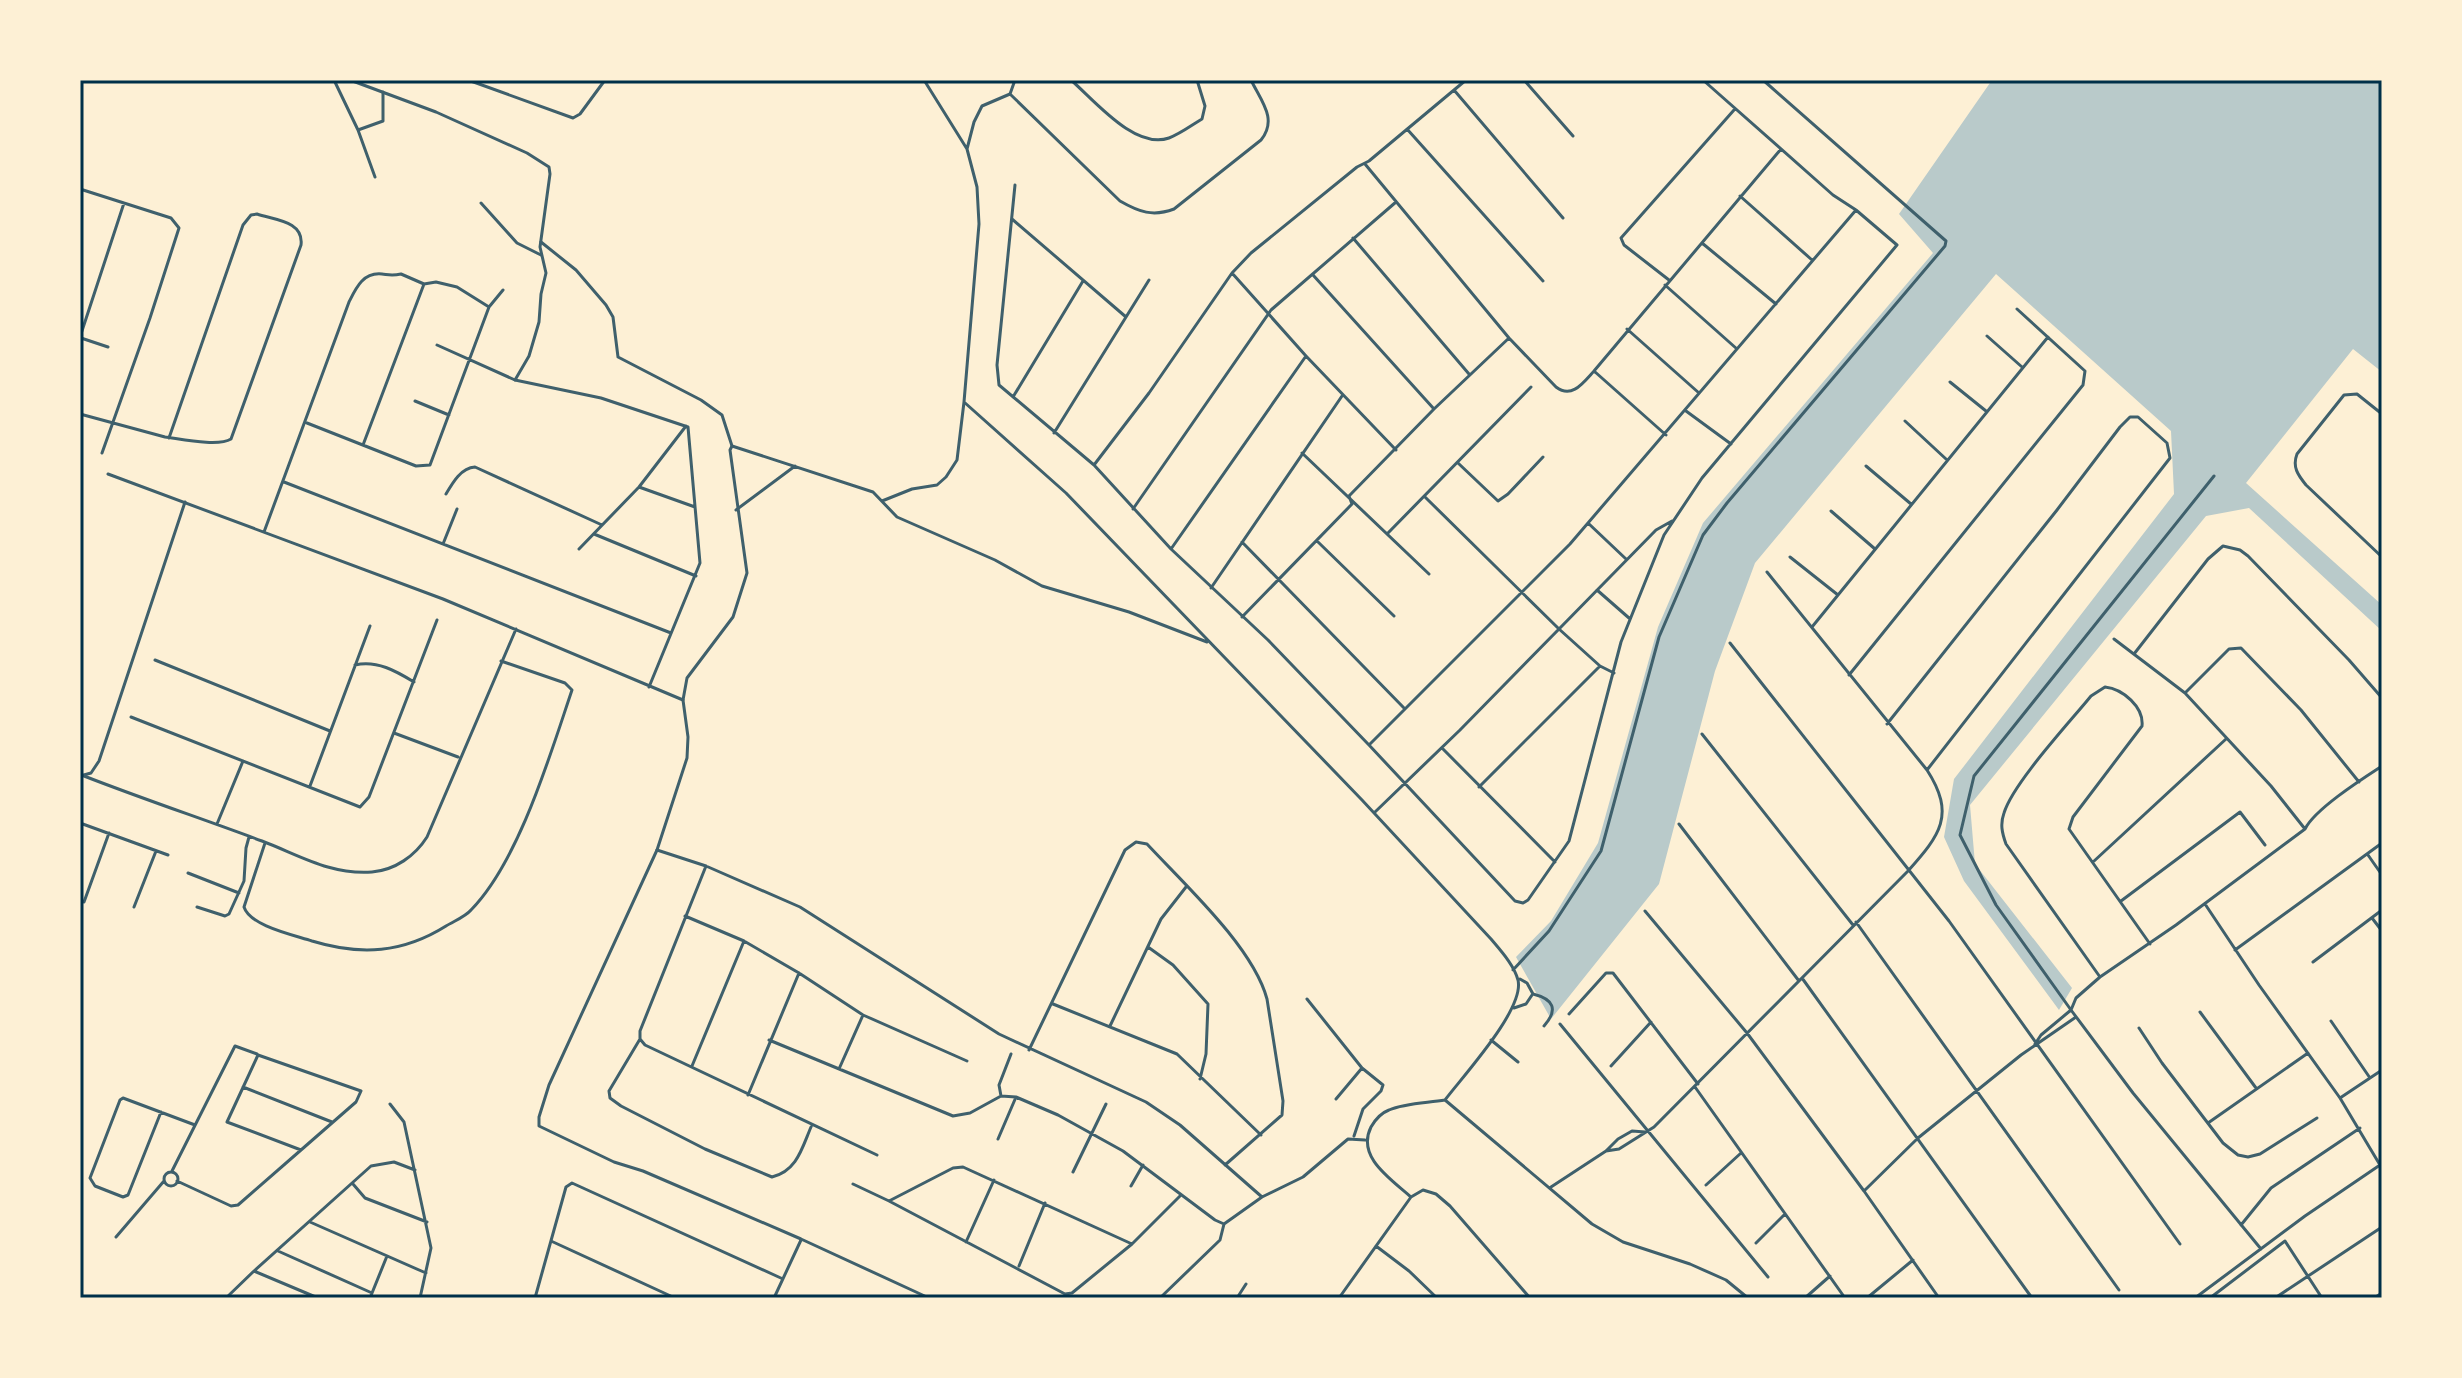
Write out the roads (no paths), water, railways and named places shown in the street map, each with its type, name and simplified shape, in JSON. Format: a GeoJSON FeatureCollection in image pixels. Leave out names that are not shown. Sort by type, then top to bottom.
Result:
{"type":"FeatureCollection","features":[{"type":"Feature","properties":{"kind":"street"},"geometry":{"type":"LineString","coordinates":[[334,80],[358,130],[375,177]]}},
{"type":"Feature","properties":{"kind":"street"},"geometry":{"type":"LineString","coordinates":[[350,80],[436,112],[547,164],[550,174],[540,242],[546,273],[539,322],[529,356],[515,380]]}},
{"type":"Feature","properties":{"kind":"street"},"geometry":{"type":"LineString","coordinates":[[468,80],[573,118],[580,114],[605,80]]}},
{"type":"Feature","properties":{"kind":"street"},"geometry":{"type":"LineString","coordinates":[[882,501],[912,489],[937,485],[945,478],[957,460],[964,402],[979,224],[977,187],[967,149],[924,80]]}},
{"type":"Feature","properties":{"kind":"street"},"geometry":{"type":"LineString","coordinates":[[967,149],[982,106],[1010,94],[1015,80]]}},
{"type":"Feature","properties":{"kind":"street"},"geometry":{"type":"LineString","coordinates":[[1071,80],[1132,133],[1149,141],[1169,138],[1202,119],[1205,106],[1197,80]]}},
{"type":"Feature","properties":{"kind":"street"},"geometry":{"type":"LineString","coordinates":[[1010,94],[1120,201],[1137,211],[1150,214],[1174,209],[1261,140],[1269,130],[1270,123],[1251,80]]}},
{"type":"Feature","properties":{"kind":"street"},"geometry":{"type":"LineString","coordinates":[[1094,465],[1149,393],[1232,273],[1251,253],[1466,80]]}},
{"type":"Feature","properties":{"kind":"street"},"geometry":{"type":"LineString","coordinates":[[1524,80],[1573,136]]}},
{"type":"Feature","properties":{"kind":"street"},"geometry":{"type":"LineString","coordinates":[[1015,185],[996,378],[999,385],[1094,465],[1171,549],[1369,745],[1515,901],[1523,903],[1556,863],[1569,841],[1629,618],[1672,520],[1702,478],[1897,245],[1833,195],[1703,80]]}},
{"type":"Feature","properties":{"kind":"street"},"geometry":{"type":"LineString","coordinates":[[1513,970],[1544,938],[1601,851],[1659,637],[1703,535],[1945,246],[1946,241],[1763,80]]}},
{"type":"Feature","properties":{"kind":"street"},"geometry":{"type":"LineString","coordinates":[[1454,90],[1563,218]]}},
{"type":"Feature","properties":{"kind":"street"},"geometry":{"type":"LineString","coordinates":[[358,130],[383,121],[383,92]]}},
{"type":"Feature","properties":{"kind":"street"},"geometry":{"type":"LineString","coordinates":[[1669,280],[1624,245],[1621,238],[1735,109]]}},
{"type":"Feature","properties":{"kind":"street"},"geometry":{"type":"LineString","coordinates":[[1407,129],[1543,281]]}},
{"type":"Feature","properties":{"kind":"street"},"geometry":{"type":"LineString","coordinates":[[1365,164],[1509,338],[1563,392],[1578,389],[1781,149]]}},
{"type":"Feature","properties":{"kind":"street"},"geometry":{"type":"LineString","coordinates":[[80,189],[171,218],[177,222],[179,234],[102,453]]}},
{"type":"Feature","properties":{"kind":"street"},"geometry":{"type":"LineString","coordinates":[[1740,196],[1813,261]]}},
{"type":"Feature","properties":{"kind":"street"},"geometry":{"type":"LineString","coordinates":[[1133,509],[1277,304],[1396,202]]}},
{"type":"Feature","properties":{"kind":"street"},"geometry":{"type":"LineString","coordinates":[[108,347],[80,337],[124,203]]}},
{"type":"Feature","properties":{"kind":"street"},"geometry":{"type":"LineString","coordinates":[[481,203],[517,243],[541,255]]}},
{"type":"Feature","properties":{"kind":"street"},"geometry":{"type":"LineString","coordinates":[[1369,745],[1588,523],[1856,210]]}},
{"type":"Feature","properties":{"kind":"street"},"geometry":{"type":"LineString","coordinates":[[80,414],[169,438],[224,442],[231,439],[301,245],[301,232],[297,226],[257,214],[251,215],[243,225],[169,438]]}},
{"type":"Feature","properties":{"kind":"street"},"geometry":{"type":"LineString","coordinates":[[1012,219],[1126,317]]}},
{"type":"Feature","properties":{"kind":"street"},"geometry":{"type":"LineString","coordinates":[[1353,238],[1469,374]]}},
{"type":"Feature","properties":{"kind":"street"},"geometry":{"type":"LineString","coordinates":[[540,242],[576,270],[606,305],[613,317],[618,357],[701,400],[722,415],[732,446],[736,510],[747,573],[733,617],[689,675],[683,700],[688,737],[687,758],[657,850],[549,1085],[539,1126],[614,1162],[643,1171],[801,1239],[929,1298]]}},
{"type":"Feature","properties":{"kind":"street"},"geometry":{"type":"LineString","coordinates":[[1701,242],[1776,304]]}},
{"type":"Feature","properties":{"kind":"street"},"geometry":{"type":"LineString","coordinates":[[1232,273],[1396,450]]}},
{"type":"Feature","properties":{"kind":"street"},"geometry":{"type":"LineString","coordinates":[[264,532],[307,423],[349,302],[359,284],[370,276],[401,274],[424,284],[436,282],[457,287],[489,307]]}},
{"type":"Feature","properties":{"kind":"street"},"geometry":{"type":"LineString","coordinates":[[1312,274],[1434,409]]}},
{"type":"Feature","properties":{"kind":"street"},"geometry":{"type":"LineString","coordinates":[[1054,433],[1149,280]]}},
{"type":"Feature","properties":{"kind":"street"},"geometry":{"type":"LineString","coordinates":[[1013,397],[1083,281]]}},
{"type":"Feature","properties":{"kind":"street"},"geometry":{"type":"LineString","coordinates":[[363,445],[424,284]]}},
{"type":"Feature","properties":{"kind":"street"},"geometry":{"type":"LineString","coordinates":[[1665,285],[1738,349]]}},
{"type":"Feature","properties":{"kind":"street"},"geometry":{"type":"LineString","coordinates":[[307,423],[423,468],[434,460],[489,307],[503,290]]}},
{"type":"Feature","properties":{"kind":"street"},"geometry":{"type":"LineString","coordinates":[[1849,675],[2083,385],[2085,371],[2017,309]]}},
{"type":"Feature","properties":{"kind":"street"},"geometry":{"type":"LineString","coordinates":[[1627,329],[1700,394]]}},
{"type":"Feature","properties":{"kind":"street"},"geometry":{"type":"LineString","coordinates":[[1987,336],[2022,367]]}},
{"type":"Feature","properties":{"kind":"street"},"geometry":{"type":"LineString","coordinates":[[1812,627],[2048,337]]}},
{"type":"Feature","properties":{"kind":"street"},"geometry":{"type":"LineString","coordinates":[[1349,496],[1469,374],[1509,338]]}},
{"type":"Feature","properties":{"kind":"street"},"geometry":{"type":"LineString","coordinates":[[437,345],[515,380],[601,398],[686,426]]}},
{"type":"Feature","properties":{"kind":"street"},"geometry":{"type":"LineString","coordinates":[[1171,549],[1306,356]]}},
{"type":"Feature","properties":{"kind":"street"},"geometry":{"type":"LineString","coordinates":[[1594,371],[1666,435]]}},
{"type":"Feature","properties":{"kind":"street"},"geometry":{"type":"LineString","coordinates":[[1950,382],[1986,411]]}},
{"type":"Feature","properties":{"kind":"street"},"geometry":{"type":"LineString","coordinates":[[1388,533],[1531,387]]}},
{"type":"Feature","properties":{"kind":"street"},"geometry":{"type":"LineString","coordinates":[[2382,414],[2357,394],[2344,395],[2294,461],[2306,485],[2382,557]]}},
{"type":"Feature","properties":{"kind":"street"},"geometry":{"type":"LineString","coordinates":[[1211,588],[1342,395]]}},
{"type":"Feature","properties":{"kind":"street"},"geometry":{"type":"LineString","coordinates":[[415,401],[449,415]]}},
{"type":"Feature","properties":{"kind":"street"},"geometry":{"type":"LineString","coordinates":[[964,402],[1066,493],[1211,643],[1491,939],[1518,978],[1519,992],[1514,1008],[1445,1100],[1386,1111],[1375,1121],[1366,1141],[1376,1165],[1411,1197]]}},
{"type":"Feature","properties":{"kind":"street"},"geometry":{"type":"LineString","coordinates":[[1686,411],[1731,444]]}},
{"type":"Feature","properties":{"kind":"street"},"geometry":{"type":"LineString","coordinates":[[1887,724],[2120,427],[2130,417],[2138,417],[2167,443],[2170,458],[1927,770]]}},
{"type":"Feature","properties":{"kind":"street"},"geometry":{"type":"LineString","coordinates":[[1905,421],[1947,460]]}},
{"type":"Feature","properties":{"kind":"street"},"geometry":{"type":"LineString","coordinates":[[579,549],[639,487],[686,426]]}},
{"type":"Feature","properties":{"kind":"street"},"geometry":{"type":"LineString","coordinates":[[649,687],[700,563],[686,426]]}},
{"type":"Feature","properties":{"kind":"street"},"geometry":{"type":"LineString","coordinates":[[732,446],[873,492],[891,513],[903,521],[995,560],[1042,586],[1129,612],[1211,643]]}},
{"type":"Feature","properties":{"kind":"street"},"geometry":{"type":"LineString","coordinates":[[1302,453],[1429,574]]}},
{"type":"Feature","properties":{"kind":"street"},"geometry":{"type":"LineString","coordinates":[[1458,463],[1498,501],[1543,457]]}},
{"type":"Feature","properties":{"kind":"street"},"geometry":{"type":"LineString","coordinates":[[736,510],[795,466]]}},
{"type":"Feature","properties":{"kind":"street"},"geometry":{"type":"LineString","coordinates":[[1866,466],[1911,504]]}},
{"type":"Feature","properties":{"kind":"street"},"geometry":{"type":"LineString","coordinates":[[446,494],[465,469],[475,467],[602,525]]}},
{"type":"Feature","properties":{"kind":"street"},"geometry":{"type":"LineString","coordinates":[[108,474],[516,629],[683,700]]}},
{"type":"Feature","properties":{"kind":"street"},"geometry":{"type":"LineString","coordinates":[[2214,476],[1974,776],[1960,835],[1996,905],[2076,1017],[2133,1093],[2261,1249]]}},
{"type":"Feature","properties":{"kind":"street"},"geometry":{"type":"LineString","coordinates":[[284,482],[671,633]]}},
{"type":"Feature","properties":{"kind":"street"},"geometry":{"type":"LineString","coordinates":[[639,487],[695,507]]}},
{"type":"Feature","properties":{"kind":"street"},"geometry":{"type":"LineString","coordinates":[[1242,617],[1352,504],[1349,496]]}},
{"type":"Feature","properties":{"kind":"street"},"geometry":{"type":"LineString","coordinates":[[1425,497],[1559,629],[1600,666],[1614,673]]}},
{"type":"Feature","properties":{"kind":"street"},"geometry":{"type":"LineString","coordinates":[[82,776],[91,773],[99,761],[185,502]]}},
{"type":"Feature","properties":{"kind":"street"},"geometry":{"type":"LineString","coordinates":[[443,544],[457,509]]}},
{"type":"Feature","properties":{"kind":"street"},"geometry":{"type":"LineString","coordinates":[[1831,511],[1875,549]]}},
{"type":"Feature","properties":{"kind":"street"},"geometry":{"type":"LineString","coordinates":[[1374,813],[1656,530],[1672,520]]}},
{"type":"Feature","properties":{"kind":"street"},"geometry":{"type":"LineString","coordinates":[[1588,523],[1627,560]]}},
{"type":"Feature","properties":{"kind":"street"},"geometry":{"type":"LineString","coordinates":[[594,534],[696,576]]}},
{"type":"Feature","properties":{"kind":"street"},"geometry":{"type":"LineString","coordinates":[[1317,541],[1394,616]]}},
{"type":"Feature","properties":{"kind":"street"},"geometry":{"type":"LineString","coordinates":[[1242,542],[1405,709]]}},
{"type":"Feature","properties":{"kind":"street"},"geometry":{"type":"LineString","coordinates":[[2134,654],[2208,559],[2223,546],[2230,546],[2248,556],[2382,698]]}},
{"type":"Feature","properties":{"kind":"street"},"geometry":{"type":"LineString","coordinates":[[1790,557],[1838,595]]}},
{"type":"Feature","properties":{"kind":"street"},"geometry":{"type":"LineString","coordinates":[[1606,1151],[1619,1149],[1648,1132],[1696,1086],[1908,871],[1931,846],[1940,828],[1940,791],[1927,770],[1767,572]]}},
{"type":"Feature","properties":{"kind":"street"},"geometry":{"type":"LineString","coordinates":[[1597,590],[1629,618]]}},
{"type":"Feature","properties":{"kind":"street"},"geometry":{"type":"LineString","coordinates":[[131,717],[360,807],[369,797],[437,620]]}},
{"type":"Feature","properties":{"kind":"street"},"geometry":{"type":"LineString","coordinates":[[310,786],[370,626]]}},
{"type":"Feature","properties":{"kind":"street"},"geometry":{"type":"LineString","coordinates":[[82,776],[265,843],[296,858],[334,869],[364,873],[392,867],[417,850],[427,837],[516,629]]}},
{"type":"Feature","properties":{"kind":"street"},"geometry":{"type":"LineString","coordinates":[[2114,639],[2185,693],[2271,786],[2305,829]]}},
{"type":"Feature","properties":{"kind":"street"},"geometry":{"type":"LineString","coordinates":[[1730,643],[1949,921],[2180,1244]]}},
{"type":"Feature","properties":{"kind":"street"},"geometry":{"type":"LineString","coordinates":[[2185,693],[2229,649],[2241,648],[2301,710],[2359,782]]}},
{"type":"Feature","properties":{"kind":"street"},"geometry":{"type":"LineString","coordinates":[[155,660],[330,731]]}},
{"type":"Feature","properties":{"kind":"street"},"geometry":{"type":"LineString","coordinates":[[265,843],[244,907],[247,915],[255,921],[292,935],[355,949],[392,949],[427,938],[469,912],[485,894],[518,835],[572,690],[565,683],[501,661]]}},
{"type":"Feature","properties":{"kind":"street"},"geometry":{"type":"LineString","coordinates":[[355,665],[383,666],[414,682]]}},
{"type":"Feature","properties":{"kind":"street"},"geometry":{"type":"LineString","coordinates":[[1479,787],[1600,666]]}},
{"type":"Feature","properties":{"kind":"street"},"geometry":{"type":"LineString","coordinates":[[2100,977],[2006,844],[2001,826],[2005,808],[2029,773],[2099,689],[2110,688],[2139,708],[2143,721],[2140,731],[2073,817],[2069,829],[2150,944]]}},
{"type":"Feature","properties":{"kind":"street"},"geometry":{"type":"LineString","coordinates":[[394,733],[460,758]]}},
{"type":"Feature","properties":{"kind":"street"},"geometry":{"type":"LineString","coordinates":[[1702,734],[1855,923],[2119,1290]]}},
{"type":"Feature","properties":{"kind":"street"},"geometry":{"type":"LineString","coordinates":[[2093,862],[2227,738]]}},
{"type":"Feature","properties":{"kind":"street"},"geometry":{"type":"LineString","coordinates":[[1442,748],[1556,863]]}},
{"type":"Feature","properties":{"kind":"street"},"geometry":{"type":"LineString","coordinates":[[216,825],[243,761]]}},
{"type":"Feature","properties":{"kind":"street"},"geometry":{"type":"LineString","coordinates":[[2035,1044],[2041,1035],[2071,1010],[2076,998],[2100,977],[2205,904],[2382,766]]}},
{"type":"Feature","properties":{"kind":"street"},"geometry":{"type":"LineString","coordinates":[[2121,901],[2240,812],[2265,845]]}},
{"type":"Feature","properties":{"kind":"street"},"geometry":{"type":"LineString","coordinates":[[80,823],[168,855]]}},
{"type":"Feature","properties":{"kind":"street"},"geometry":{"type":"LineString","coordinates":[[1679,824],[1800,979],[2032,1298]]}},
{"type":"Feature","properties":{"kind":"street"},"geometry":{"type":"LineString","coordinates":[[84,902],[109,833]]}},
{"type":"Feature","properties":{"kind":"street"},"geometry":{"type":"LineString","coordinates":[[197,907],[228,915],[244,881],[249,837]]}},
{"type":"Feature","properties":{"kind":"street"},"geometry":{"type":"LineString","coordinates":[[1029,1050],[1130,845],[1142,841],[1248,957],[1263,984],[1284,1108],[1277,1121],[1225,1165]]}},
{"type":"Feature","properties":{"kind":"street"},"geometry":{"type":"LineString","coordinates":[[2235,950],[2382,843]]}},
{"type":"Feature","properties":{"kind":"street"},"geometry":{"type":"LineString","coordinates":[[657,850],[706,866],[800,907],[971,1017],[1029,1050],[1146,1102],[1180,1125],[1262,1197]]}},
{"type":"Feature","properties":{"kind":"street"},"geometry":{"type":"LineString","coordinates":[[134,907],[156,851]]}},
{"type":"Feature","properties":{"kind":"street"},"geometry":{"type":"LineString","coordinates":[[2367,854],[2382,875]]}},
{"type":"Feature","properties":{"kind":"street"},"geometry":{"type":"LineString","coordinates":[[706,866],[640,1031],[640,1039],[613,1082],[610,1098],[691,1142],[772,1177],[782,1175],[796,1162],[812,1126]]}},
{"type":"Feature","properties":{"kind":"street"},"geometry":{"type":"LineString","coordinates":[[188,873],[239,893]]}},
{"type":"Feature","properties":{"kind":"street"},"geometry":{"type":"LineString","coordinates":[[1110,1026],[1161,919],[1186,887]]}},
{"type":"Feature","properties":{"kind":"street"},"geometry":{"type":"LineString","coordinates":[[2195,1298],[2381,1164],[2340,1098],[2205,904]]}},
{"type":"Feature","properties":{"kind":"street"},"geometry":{"type":"LineString","coordinates":[[2313,962],[2382,910]]}},
{"type":"Feature","properties":{"kind":"street"},"geometry":{"type":"LineString","coordinates":[[1645,911],[1747,1033],[1939,1298]]}},
{"type":"Feature","properties":{"kind":"street"},"geometry":{"type":"LineString","coordinates":[[685,916],[744,941],[863,1015],[967,1061]]}},
{"type":"Feature","properties":{"kind":"street"},"geometry":{"type":"LineString","coordinates":[[2372,918],[2382,931]]}},
{"type":"Feature","properties":{"kind":"street"},"geometry":{"type":"LineString","coordinates":[[692,1066],[744,941]]}},
{"type":"Feature","properties":{"kind":"street"},"geometry":{"type":"LineString","coordinates":[[1148,947],[1173,965],[1208,1004],[1206,1054],[1200,1079]]}},
{"type":"Feature","properties":{"kind":"street"},"geometry":{"type":"LineString","coordinates":[[1569,1014],[1609,972],[1651,1022],[1845,1298]]}},
{"type":"Feature","properties":{"kind":"street"},"geometry":{"type":"LineString","coordinates":[[748,1095],[799,973]]}},
{"type":"Feature","properties":{"kind":"street"},"geometry":{"type":"LineString","coordinates":[[1518,978],[1527,983],[1533,994],[1547,998],[1552,1005],[1551,1018],[1544,1026]]}},
{"type":"Feature","properties":{"kind":"street"},"geometry":{"type":"LineString","coordinates":[[1514,1008],[1526,1004],[1533,994]]}},
{"type":"Feature","properties":{"kind":"street"},"geometry":{"type":"LineString","coordinates":[[1160,1298],[1220,1240],[1224,1224],[1262,1197],[1303,1177],[1354,1137],[1363,1109],[1383,1085],[1362,1068],[1307,999]]}},
{"type":"Feature","properties":{"kind":"street"},"geometry":{"type":"LineString","coordinates":[[1053,1004],[1177,1054],[1261,1135]]}},
{"type":"Feature","properties":{"kind":"street"},"geometry":{"type":"LineString","coordinates":[[2200,1012],[2256,1088]]}},
{"type":"Feature","properties":{"kind":"street"},"geometry":{"type":"LineString","coordinates":[[839,1069],[863,1015]]}},
{"type":"Feature","properties":{"kind":"street"},"geometry":{"type":"LineString","coordinates":[[1864,1191],[1918,1138],[2035,1044],[2076,1017]]}},
{"type":"Feature","properties":{"kind":"street"},"geometry":{"type":"LineString","coordinates":[[2331,1021],[2370,1078]]}},
{"type":"Feature","properties":{"kind":"street"},"geometry":{"type":"LineString","coordinates":[[1611,1066],[1651,1022]]}},
{"type":"Feature","properties":{"kind":"street"},"geometry":{"type":"LineString","coordinates":[[1560,1024],[1768,1277]]}},
{"type":"Feature","properties":{"kind":"street"},"geometry":{"type":"LineString","coordinates":[[2139,1028],[2229,1150],[2248,1157],[2273,1147],[2317,1118]]}},
{"type":"Feature","properties":{"kind":"street"},"geometry":{"type":"LineString","coordinates":[[640,1039],[645,1045],[877,1155]]}},
{"type":"Feature","properties":{"kind":"street"},"geometry":{"type":"LineString","coordinates":[[769,1040],[953,1116],[970,1113],[1001,1096],[1016,1097],[1092,1132],[1224,1224]]}},
{"type":"Feature","properties":{"kind":"street"},"geometry":{"type":"LineString","coordinates":[[1491,1040],[1518,1062]]}},
{"type":"Feature","properties":{"kind":"street"},"geometry":{"type":"LineString","coordinates":[[116,1237],[164,1181],[165,1174],[172,1171],[235,1046],[361,1091],[356,1102],[238,1205],[231,1206],[177,1181]]}},
{"type":"Feature","properties":{"kind":"street"},"geometry":{"type":"LineString","coordinates":[[2208,1123],[2308,1053]]}},
{"type":"Feature","properties":{"kind":"street"},"geometry":{"type":"LineString","coordinates":[[1001,1096],[999,1085],[1011,1054]]}},
{"type":"Feature","properties":{"kind":"street"},"geometry":{"type":"LineString","coordinates":[[258,1055],[227,1122],[301,1150]]}},
{"type":"Feature","properties":{"kind":"street"},"geometry":{"type":"LineString","coordinates":[[1336,1099],[1362,1068]]}},
{"type":"Feature","properties":{"kind":"street"},"geometry":{"type":"LineString","coordinates":[[2340,1098],[2382,1070]]}},
{"type":"Feature","properties":{"kind":"street"},"geometry":{"type":"LineString","coordinates":[[243,1087],[332,1122]]}},
{"type":"Feature","properties":{"kind":"street"},"geometry":{"type":"LineString","coordinates":[[998,1139],[1016,1097]]}},
{"type":"Feature","properties":{"kind":"street"},"geometry":{"type":"LineString","coordinates":[[161,1112],[128,1195],[123,1197],[95,1186],[90,1178],[123,1098],[161,1112],[195,1125]]}},
{"type":"Feature","properties":{"kind":"street"},"geometry":{"type":"LineString","coordinates":[[1445,1100],[1592,1224],[1609,1235],[1726,1280],[1748,1298]]}},
{"type":"Feature","properties":{"kind":"street"},"geometry":{"type":"LineString","coordinates":[[390,1104],[404,1122],[427,1222],[431,1248],[420,1298]]}},
{"type":"Feature","properties":{"kind":"street"},"geometry":{"type":"LineString","coordinates":[[1073,1172],[1106,1104]]}},
{"type":"Feature","properties":{"kind":"street"},"geometry":{"type":"LineString","coordinates":[[2241,1225],[2271,1188],[2360,1128]]}},
{"type":"Feature","properties":{"kind":"street"},"geometry":{"type":"LineString","coordinates":[[1551,1187],[1632,1131],[1648,1132]]}},
{"type":"Feature","properties":{"kind":"street"},"geometry":{"type":"LineString","coordinates":[[1354,1137],[1366,1141]]}},
{"type":"Feature","properties":{"kind":"street"},"geometry":{"type":"LineString","coordinates":[[1706,1185],[1741,1153]]}},
{"type":"Feature","properties":{"kind":"street"},"geometry":{"type":"LineString","coordinates":[[226,1298],[371,1166],[394,1162],[415,1170]]}},
{"type":"Feature","properties":{"kind":"street"},"geometry":{"type":"LineString","coordinates":[[1131,1186],[1143,1165]]}},
{"type":"Feature","properties":{"kind":"street"},"geometry":{"type":"LineString","coordinates":[[889,1201],[958,1167],[994,1180],[1132,1244]]}},
{"type":"Feature","properties":{"kind":"street"},"geometry":{"type":"LineString","coordinates":[[172,1171],[177,1181]]}},
{"type":"Feature","properties":{"kind":"street"},"geometry":{"type":"LineString","coordinates":[[966,1242],[994,1180]]}},
{"type":"Feature","properties":{"kind":"street"},"geometry":{"type":"LineString","coordinates":[[164,1181],[172,1186],[177,1181]]}},
{"type":"Feature","properties":{"kind":"street"},"geometry":{"type":"LineString","coordinates":[[352,1183],[365,1198],[427,1222]]}},
{"type":"Feature","properties":{"kind":"street"},"geometry":{"type":"LineString","coordinates":[[535,1298],[566,1187],[572,1183],[783,1279]]}},
{"type":"Feature","properties":{"kind":"street"},"geometry":{"type":"LineString","coordinates":[[853,1184],[1019,1267],[1058,1291],[1072,1293],[1132,1244],[1181,1195]]}},
{"type":"Feature","properties":{"kind":"street"},"geometry":{"type":"LineString","coordinates":[[1339,1298],[1411,1197],[1423,1190],[1443,1199],[1530,1298]]}},
{"type":"Feature","properties":{"kind":"street"},"geometry":{"type":"LineString","coordinates":[[1019,1267],[1045,1203]]}},
{"type":"Feature","properties":{"kind":"street"},"geometry":{"type":"LineString","coordinates":[[1756,1243],[1785,1214]]}},
{"type":"Feature","properties":{"kind":"street"},"geometry":{"type":"LineString","coordinates":[[310,1222],[426,1273]]}},
{"type":"Feature","properties":{"kind":"street"},"geometry":{"type":"LineString","coordinates":[[2275,1298],[2382,1227]]}},
{"type":"Feature","properties":{"kind":"street"},"geometry":{"type":"LineString","coordinates":[[774,1298],[801,1239]]}},
{"type":"Feature","properties":{"kind":"street"},"geometry":{"type":"LineString","coordinates":[[550,1241],[675,1298]]}},
{"type":"Feature","properties":{"kind":"street"},"geometry":{"type":"LineString","coordinates":[[2210,1298],[2285,1241],[2322,1298]]}},
{"type":"Feature","properties":{"kind":"street"},"geometry":{"type":"LineString","coordinates":[[1376,1246],[1437,1298]]}},
{"type":"Feature","properties":{"kind":"street"},"geometry":{"type":"LineString","coordinates":[[278,1251],[371,1296],[387,1256]]}},
{"type":"Feature","properties":{"kind":"street"},"geometry":{"type":"LineString","coordinates":[[1867,1298],[1913,1260]]}},
{"type":"Feature","properties":{"kind":"street"},"geometry":{"type":"LineString","coordinates":[[254,1271],[318,1298]]}},
{"type":"Feature","properties":{"kind":"street"},"geometry":{"type":"LineString","coordinates":[[1805,1298],[1830,1276]]}},
{"type":"Feature","properties":{"kind":"street"},"geometry":{"type":"LineString","coordinates":[[1237,1298],[1246,1284]]}},
{"type":"Feature","properties":{"kind":"street"},"geometry":{"type":"LineString","coordinates":[[2374,1298],[2382,1293]]}}]}
